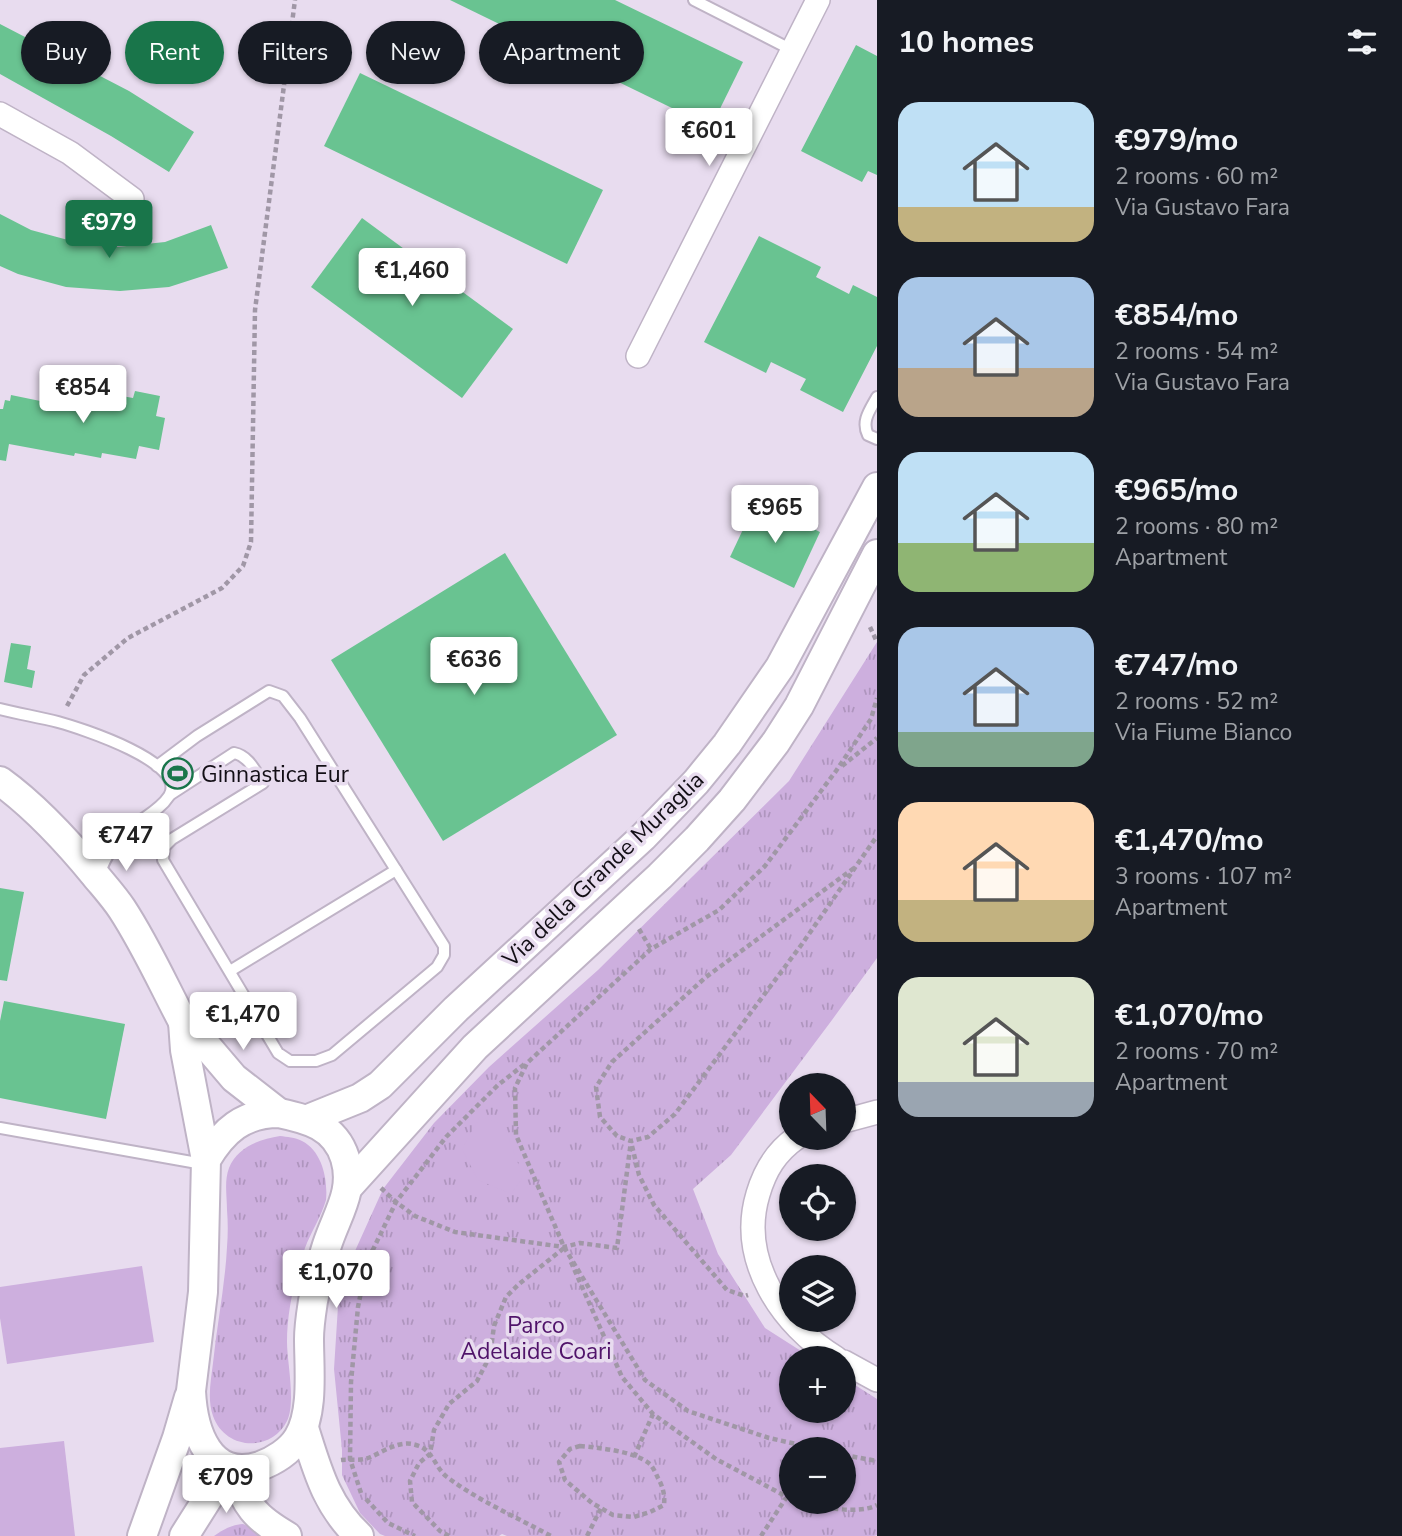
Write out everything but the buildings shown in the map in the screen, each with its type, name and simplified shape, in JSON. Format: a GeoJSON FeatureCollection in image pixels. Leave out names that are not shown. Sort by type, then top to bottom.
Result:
{"type":"FeatureCollection","features":[{"type":"Feature","properties":{"kind":"street"},"geometry":{"type":"LineString","coordinates":[[638,356],[818,0]]}},
{"type":"Feature","properties":{"kind":"street"},"geometry":{"type":"LineString","coordinates":[[0,114],[70,153],[132,199]]}},
{"type":"Feature","properties":{"kind":"street","name":"Via della Grande Muraglia"},"geometry":{"type":"LineString","coordinates":[[308,1119],[360,1098],[380,1085],[456,1009],[626,854],[696,782],[734,734],[780,667],[877,487]]}},
{"type":"Feature","properties":{"kind":"street","name":"Via della Grande Muraglia"},"geometry":{"type":"LineString","coordinates":[[349,1186],[475,1047],[660,876],[732,800],[799,706],[877,554]]}},
{"type":"Feature","properties":{"kind":"street"},"geometry":{"type":"LineString","coordinates":[[0,781],[29,804],[98,878],[130,921],[183,1022],[234,1078],[279,1113]]}},
{"type":"Feature","properties":{"kind":"street"},"geometry":{"type":"LineString","coordinates":[[183,1022],[185,1050],[206,1162],[203,1292],[191,1391],[192,1412],[200,1438],[211,1455],[230,1468],[252,1511],[287,1536]]}},
{"type":"Feature","properties":{"kind":"street"},"geometry":{"type":"LineString","coordinates":[[856,1118],[877,1112]]}},
{"type":"Feature","properties":{"kind":"street"},"geometry":{"type":"LineString","coordinates":[[206,1162],[218,1141],[236,1125],[260,1114],[279,1113],[308,1119],[330,1133],[341,1149],[349,1186],[323,1256],[313,1303],[304,1428],[289,1449],[267,1463],[248,1469],[230,1468]]}},
{"type":"Feature","properties":{"kind":"street"},"geometry":{"type":"LineString","coordinates":[[781,1150],[765,1173],[756,1200],[755,1247],[768,1287],[802,1332],[818,1346]]}},
{"type":"Feature","properties":{"kind":"street"},"geometry":{"type":"LineString","coordinates":[[856,1369],[877,1380]]}},
{"type":"Feature","properties":{"kind":"street"},"geometry":{"type":"LineString","coordinates":[[142,1536],[191,1391]]}},
{"type":"Feature","properties":{"kind":"street"},"geometry":{"type":"LineString","coordinates":[[304,1428],[328,1497],[359,1536]]}},
{"type":"Feature","properties":{"kind":"street"},"geometry":{"type":"LineString","coordinates":[[184,1536],[230,1468]]}},
{"type":"Feature","properties":{"kind":"lane"},"geometry":{"type":"LineString","coordinates":[[694,0],[792,50]]}},
{"type":"Feature","properties":{"kind":"lane"},"geometry":{"type":"LineString","coordinates":[[877,397],[865,420],[865,429],[868,435],[877,439]]}},
{"type":"Feature","properties":{"kind":"lane"},"geometry":{"type":"LineString","coordinates":[[98,878],[106,858],[122,836],[164,803],[171,794],[234,753],[242,754],[263,783],[172,839],[164,847],[163,860],[278,1054],[290,1061],[316,1061],[332,1055],[437,967],[444,955],[444,946],[300,718],[283,696],[269,691],[197,736],[157,766]]}},
{"type":"Feature","properties":{"kind":"lane"},"geometry":{"type":"LineString","coordinates":[[0,709],[59,722],[117,743],[144,757],[167,775],[172,784],[171,794]]}},
{"type":"Feature","properties":{"kind":"lane"},"geometry":{"type":"LineString","coordinates":[[230,971],[396,870]]}},
{"type":"Feature","properties":{"kind":"lane"},"geometry":{"type":"LineString","coordinates":[[0,1128],[206,1162]]}},
{"type":"Feature","properties":{"kind":"path"},"geometry":{"type":"LineString","coordinates":[[59,722],[84,675],[128,638],[222,588],[243,566],[251,542],[255,310],[295,0]]}},
{"type":"Feature","properties":{"kind":"path"},"geometry":{"type":"LineString","coordinates":[[415,1536],[388,1523],[360,1493],[350,1459],[351,1382],[358,1307],[367,1262],[396,1202],[446,1137],[498,1085],[527,1063],[651,949],[719,910],[765,866],[871,719],[877,698]]}},
{"type":"Feature","properties":{"kind":"path"},"geometry":{"type":"LineString","coordinates":[[836,771],[877,738]]}},
{"type":"Feature","properties":{"kind":"path"},"geometry":{"type":"LineString","coordinates":[[853,868],[706,977],[612,1062],[596,1087],[600,1116],[617,1136],[631,1141],[648,1137],[675,1114],[802,944],[877,836]]}},
{"type":"Feature","properties":{"kind":"path"},"geometry":{"type":"LineString","coordinates":[[527,1063],[515,1088],[516,1135],[622,1377],[653,1414],[716,1460],[779,1494]]}},
{"type":"Feature","properties":{"kind":"path"},"geometry":{"type":"LineString","coordinates":[[380,1187],[415,1216],[455,1232],[564,1247],[580,1243],[617,1248],[631,1141]]}},
{"type":"Feature","properties":{"kind":"path"},"geometry":{"type":"LineString","coordinates":[[631,1141],[639,1175],[654,1205],[727,1290],[745,1296],[768,1287]]}},
{"type":"Feature","properties":{"kind":"path"},"geometry":{"type":"LineString","coordinates":[[564,1247],[645,1380],[688,1411],[779,1440]]}},
{"type":"Feature","properties":{"kind":"path"},"geometry":{"type":"LineString","coordinates":[[449,1536],[440,1531],[412,1502],[410,1480],[419,1463],[430,1454],[434,1430],[449,1404],[477,1381],[490,1356],[494,1326],[506,1297],[564,1247]]}},
{"type":"Feature","properties":{"kind":"path"},"geometry":{"type":"LineString","coordinates":[[634,1457],[653,1414]]}},
{"type":"Feature","properties":{"kind":"path"},"geometry":{"type":"LineString","coordinates":[[319,1473],[342,1459],[365,1460],[386,1448],[400,1444],[418,1445],[430,1454],[444,1475],[481,1499],[551,1536]]}},
{"type":"Feature","properties":{"kind":"path"},"geometry":{"type":"LineString","coordinates":[[580,1446],[603,1448],[634,1457],[650,1465],[662,1485],[665,1497],[664,1505],[634,1517],[613,1515],[592,1503],[565,1480],[559,1462],[570,1448],[580,1446]]}},
{"type":"Feature","properties":{"kind":"path"},"geometry":{"type":"LineString","coordinates":[[856,1457],[877,1461]]}},
{"type":"Feature","properties":{"kind":"path"},"geometry":{"type":"LineString","coordinates":[[856,1509],[870,1509],[877,1505]]}},
{"type":"Feature","properties":{"kind":"path"},"geometry":{"type":"LineString","coordinates":[[587,1536],[601,1508]]}},
{"type":"Feature","properties":{"kind":"path"},"geometry":{"type":"LineString","coordinates":[[761,1536],[779,1512]]}},
{"type":"Feature","properties":{"kind":"green space","name":"Parco Adelaide Coari"},"geometry":{"type":"Polygon","coordinates":[[[877,642],[877,958],[792,1073],[779,1073],[779,1091],[731,1155],[693,1189],[718,1254],[765,1328],[793,1346],[779,1346],[779,1423],[856,1423],[856,1386],[877,1399],[877,1535],[385,1536],[360,1513],[342,1475],[334,1369],[338,1306],[355,1251],[383,1189],[434,1123],[489,1067],[598,970],[789,781],[877,642]]]}},
{"type":"Feature","properties":{"kind":"green space"},"geometry":{"type":"Polygon","coordinates":[[[480,1117],[504,1125],[523,1177],[511,1194],[478,1180],[462,1149],[480,1117]]]}},
{"type":"Feature","properties":{"kind":"green space"},"geometry":{"type":"Polygon","coordinates":[[[280,1136],[299,1140],[314,1151],[325,1175],[326,1200],[305,1248],[290,1306],[287,1342],[290,1413],[280,1431],[260,1442],[248,1443],[227,1436],[213,1416],[210,1403],[226,1262],[227,1178],[229,1168],[243,1149],[265,1139],[280,1136]]]}},
{"type":"Feature","properties":{"kind":"green space"},"geometry":{"type":"Polygon","coordinates":[[[142,1266],[154,1342],[7,1364],[0,1318],[0,1287],[142,1266]]]}},
{"type":"Feature","properties":{"kind":"green space"},"geometry":{"type":"Polygon","coordinates":[[[64,1441],[75,1536],[0,1536],[0,1448],[64,1441]]]}},
{"type":"Feature","properties":{"kind":"green space"},"geometry":{"type":"Polygon","coordinates":[[[243,1524],[260,1536],[214,1536],[235,1525],[243,1524]]]}},
{"type":"Feature","properties":{"kind":"place","name":"Ginnastica Eur"},"geometry":{"type":"Point","coordinates":[178,774]}}]}
